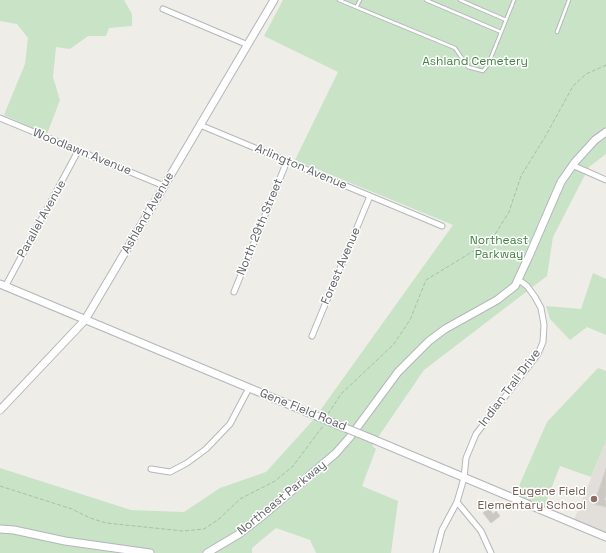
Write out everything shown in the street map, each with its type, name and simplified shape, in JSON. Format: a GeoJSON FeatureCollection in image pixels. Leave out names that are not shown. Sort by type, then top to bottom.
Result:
{"type":"FeatureCollection","features":[{"type":"Feature","properties":{"kind":"street","name":"Ashland Avenue"},"geometry":{"type":"LineString","coordinates":[[1,408],[85,320],[274,0]]}},
{"type":"Feature","properties":{"kind":"street"},"geometry":{"type":"LineString","coordinates":[[162,9],[248,45]]}},
{"type":"Feature","properties":{"kind":"street","name":"Woodlawn Avenue"},"geometry":{"type":"LineString","coordinates":[[0,118],[164,186]]}},
{"type":"Feature","properties":{"kind":"street","name":"Arlington Avenue"},"geometry":{"type":"LineString","coordinates":[[200,125],[442,226]]}},
{"type":"Feature","properties":{"kind":"street","name":"Northeast Parkway"},"geometry":{"type":"LineString","coordinates":[[207,553],[239,534],[331,458],[350,437],[398,372],[429,341],[445,329],[497,300],[515,286],[561,182],[572,165],[595,140],[606,132]]}},
{"type":"Feature","properties":{"kind":"street","name":"Parallel Avenue"},"geometry":{"type":"LineString","coordinates":[[3,285],[78,151]]}},
{"type":"Feature","properties":{"kind":"street","name":"North 29th Street"},"geometry":{"type":"LineString","coordinates":[[234,292],[287,161]]}},
{"type":"Feature","properties":{"kind":"street"},"geometry":{"type":"LineString","coordinates":[[572,165],[606,180]]}},
{"type":"Feature","properties":{"kind":"street","name":"Forest Avenue"},"geometry":{"type":"LineString","coordinates":[[312,336],[370,196]]}},
{"type":"Feature","properties":{"kind":"street","name":"Indian Trail Drive"},"geometry":{"type":"LineString","coordinates":[[436,553],[442,530],[457,502],[464,478],[466,458],[476,434],[538,354],[543,342],[544,324],[540,308],[535,296],[527,286],[518,280]]}},
{"type":"Feature","properties":{"kind":"street","name":"Gene Field Road"},"geometry":{"type":"LineString","coordinates":[[3,285],[606,537]]}},
{"type":"Feature","properties":{"kind":"street"},"geometry":{"type":"LineString","coordinates":[[152,469],[170,472],[187,464],[206,449],[230,424],[249,388]]}},
{"type":"Feature","properties":{"kind":"street"},"geometry":{"type":"LineString","coordinates":[[457,502],[481,531],[491,553]]}},
{"type":"Feature","properties":{"kind":"street"},"geometry":{"type":"LineString","coordinates":[[0,529],[27,532],[65,541],[150,553]]}},
{"type":"Feature","properties":{"kind":"lane"},"geometry":{"type":"LineString","coordinates":[[339,0],[351,6],[357,6],[455,48],[468,67],[483,71],[488,65],[514,0]]}},
{"type":"Feature","properties":{"kind":"lane"},"geometry":{"type":"LineString","coordinates":[[357,6],[360,0]]}},
{"type":"Feature","properties":{"kind":"lane"},"geometry":{"type":"LineString","coordinates":[[426,0],[501,32]]}},
{"type":"Feature","properties":{"kind":"lane"},"geometry":{"type":"LineString","coordinates":[[460,0],[506,20]]}},
{"type":"Feature","properties":{"kind":"lane"},"geometry":{"type":"LineString","coordinates":[[557,32],[569,0]]}},
{"type":"Feature","properties":{"kind":"path"},"geometry":{"type":"LineString","coordinates":[[0,486],[72,509],[90,518],[106,523],[183,531],[204,529],[219,519],[240,499],[275,480],[293,466],[323,426],[341,394],[393,345],[410,320],[426,280],[485,244],[496,233],[509,212],[520,176],[545,137],[573,86],[586,74],[606,65]]}},
{"type":"Feature","properties":{"kind":"shaded area","name":"Eugene Field Elementary School"},"geometry":{"type":"Polygon","coordinates":[[[606,441],[606,534],[574,520],[606,441]]]}},
{"type":"Feature","properties":{"kind":"green space"},"geometry":{"type":"Polygon","coordinates":[[[0,0],[124,0],[132,14],[132,26],[109,28],[106,36],[88,36],[70,49],[56,47],[53,77],[60,100],[47,134],[4,115],[25,64],[28,38],[17,24],[0,21],[0,0]]]}},
{"type":"Feature","properties":{"kind":"green space","name":"Ashland Cemetery"},"geometry":{"type":"Polygon","coordinates":[[[283,0],[606,0],[606,154],[589,167],[553,237],[547,276],[424,370],[372,446],[376,449],[362,486],[398,501],[391,553],[316,553],[310,540],[276,528],[252,548],[252,553],[0,553],[0,468],[131,510],[184,512],[220,488],[266,472],[314,419],[453,225],[295,160],[338,72],[264,36],[283,0]]]}},
{"type":"Feature","properties":{"kind":"green space"},"geometry":{"type":"Polygon","coordinates":[[[593,273],[606,279],[606,335],[587,327],[570,340],[550,319],[546,306],[581,309],[593,273]]]}},
{"type":"Feature","properties":{"kind":"green space"},"geometry":{"type":"Polygon","coordinates":[[[598,368],[606,371],[606,441],[591,477],[560,466],[544,507],[515,495],[547,422],[598,368]]]}},
{"type":"Feature","properties":{"kind":"building"},"geometry":{"type":"Polygon","coordinates":[[[606,469],[606,496],[604,500],[606,500],[606,507],[594,504],[606,469]]]}},
{"type":"Feature","properties":{"kind":"building"},"geometry":{"type":"Polygon","coordinates":[[[489,508],[493,514],[496,511],[500,516],[491,523],[483,513],[489,508]]]}},
{"type":"Feature","properties":{"kind":"place","name":"Eugene Field Elementary School"},"geometry":{"type":"Point","coordinates":[594,499]}}]}
